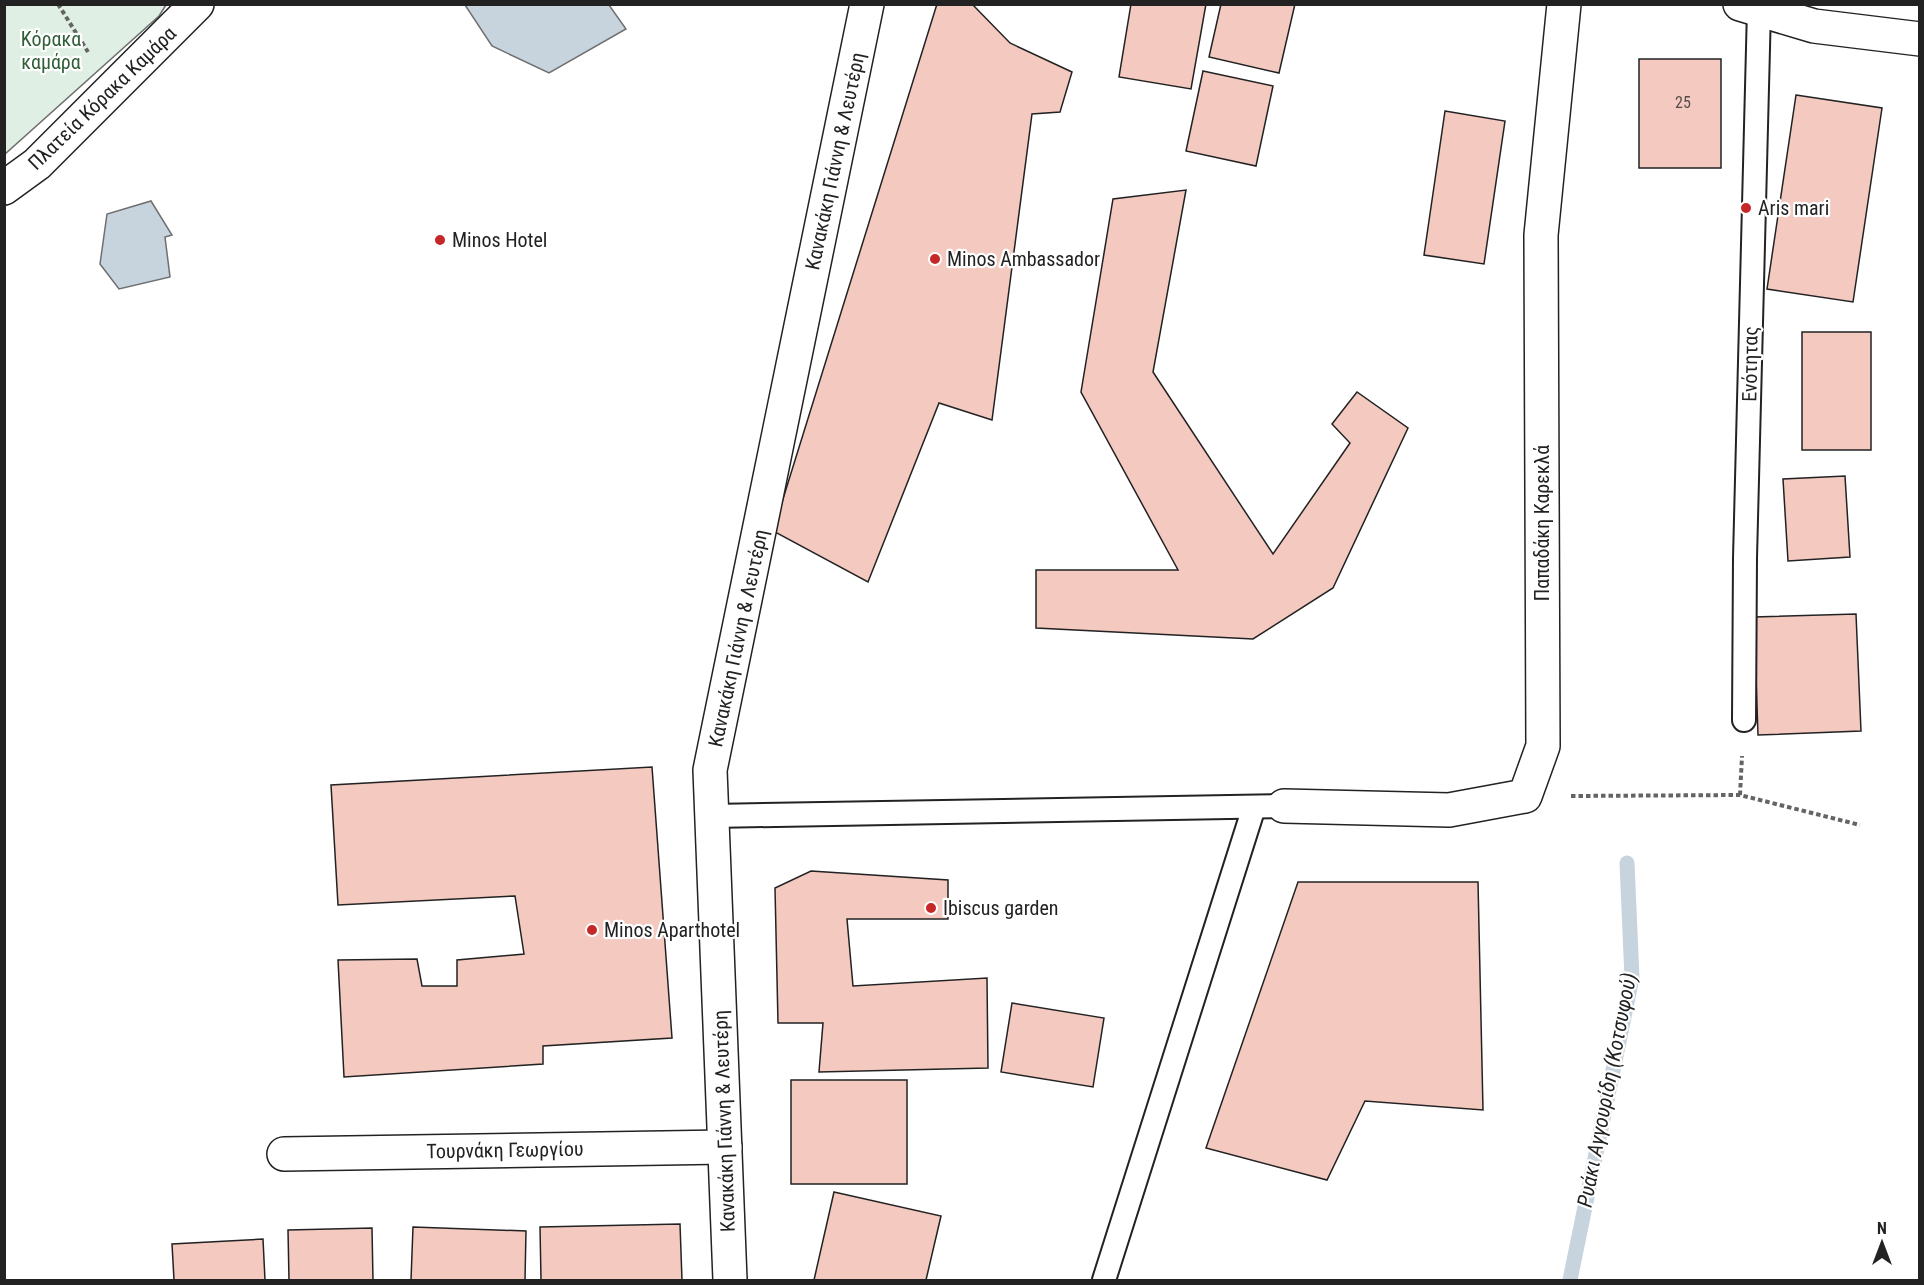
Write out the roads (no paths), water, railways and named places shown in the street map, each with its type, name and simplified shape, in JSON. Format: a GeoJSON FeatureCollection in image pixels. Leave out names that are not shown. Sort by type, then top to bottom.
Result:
{"type":"FeatureCollection","features":[{"type":"Feature","properties":{"kind":"street","name":"Πλατεία Κόρακα Καμάρα"},"geometry":{"type":"LineString","coordinates":[[4,188],[37,164],[197,4]]}},
{"type":"Feature","properties":{"kind":"street","name":"Κανακάκη Γιάννη & Λευτέρη"},"geometry":{"type":"LineString","coordinates":[[730,1281],[710,770],[867,4]]}},
{"type":"Feature","properties":{"kind":"street","name":"Παπαδάκη Καρεκλά"},"geometry":{"type":"LineString","coordinates":[[1269,807],[1449,810],[1525,796],[1543,746],[1541,235],[1564,4]]}},
{"type":"Feature","properties":{"kind":"street"},"geometry":{"type":"LineString","coordinates":[[1750,7],[1814,26],[1920,39]]}},
{"type":"Feature","properties":{"kind":"street","name":"Τουρνάκη Γεωργίου"},"geometry":{"type":"LineString","coordinates":[[284,1154],[725,1147]]}},
{"type":"Feature","properties":{"kind":"lane","name":"Ενότητας"},"geometry":{"type":"LineString","coordinates":[[1744,720],[1750,7]]}},
{"type":"Feature","properties":{"kind":"lane"},"geometry":{"type":"LineString","coordinates":[[712,816],[1269,807],[1104,1281]]}},
{"type":"Feature","properties":{"kind":"waterway","name":"Ρυάκι Αγγουρίδη (Κοτσυφού)"},"geometry":{"type":"LineString","coordinates":[[1570,1280],[1632,978],[1627,863]]}},
{"type":"Feature","properties":{"kind":"place","name":"Aris mari"},"geometry":{"type":"Point","coordinates":[1746,208]}},
{"type":"Feature","properties":{"kind":"place","name":"Minos Hotel"},"geometry":{"type":"Point","coordinates":[440,240]}},
{"type":"Feature","properties":{"kind":"place","name":"Minos Ambassador"},"geometry":{"type":"Point","coordinates":[935,259]}},
{"type":"Feature","properties":{"kind":"place","name":"Ibiscus garden"},"geometry":{"type":"Point","coordinates":[931,908]}},
{"type":"Feature","properties":{"kind":"place","name":"Minos Aparthotel"},"geometry":{"type":"Point","coordinates":[592,930]}},
{"type":"Feature","properties":{"kind":"park label","name":"Κόρακα καμάρα"},"geometry":{"type":"Point","coordinates":[51,50]}}]}
